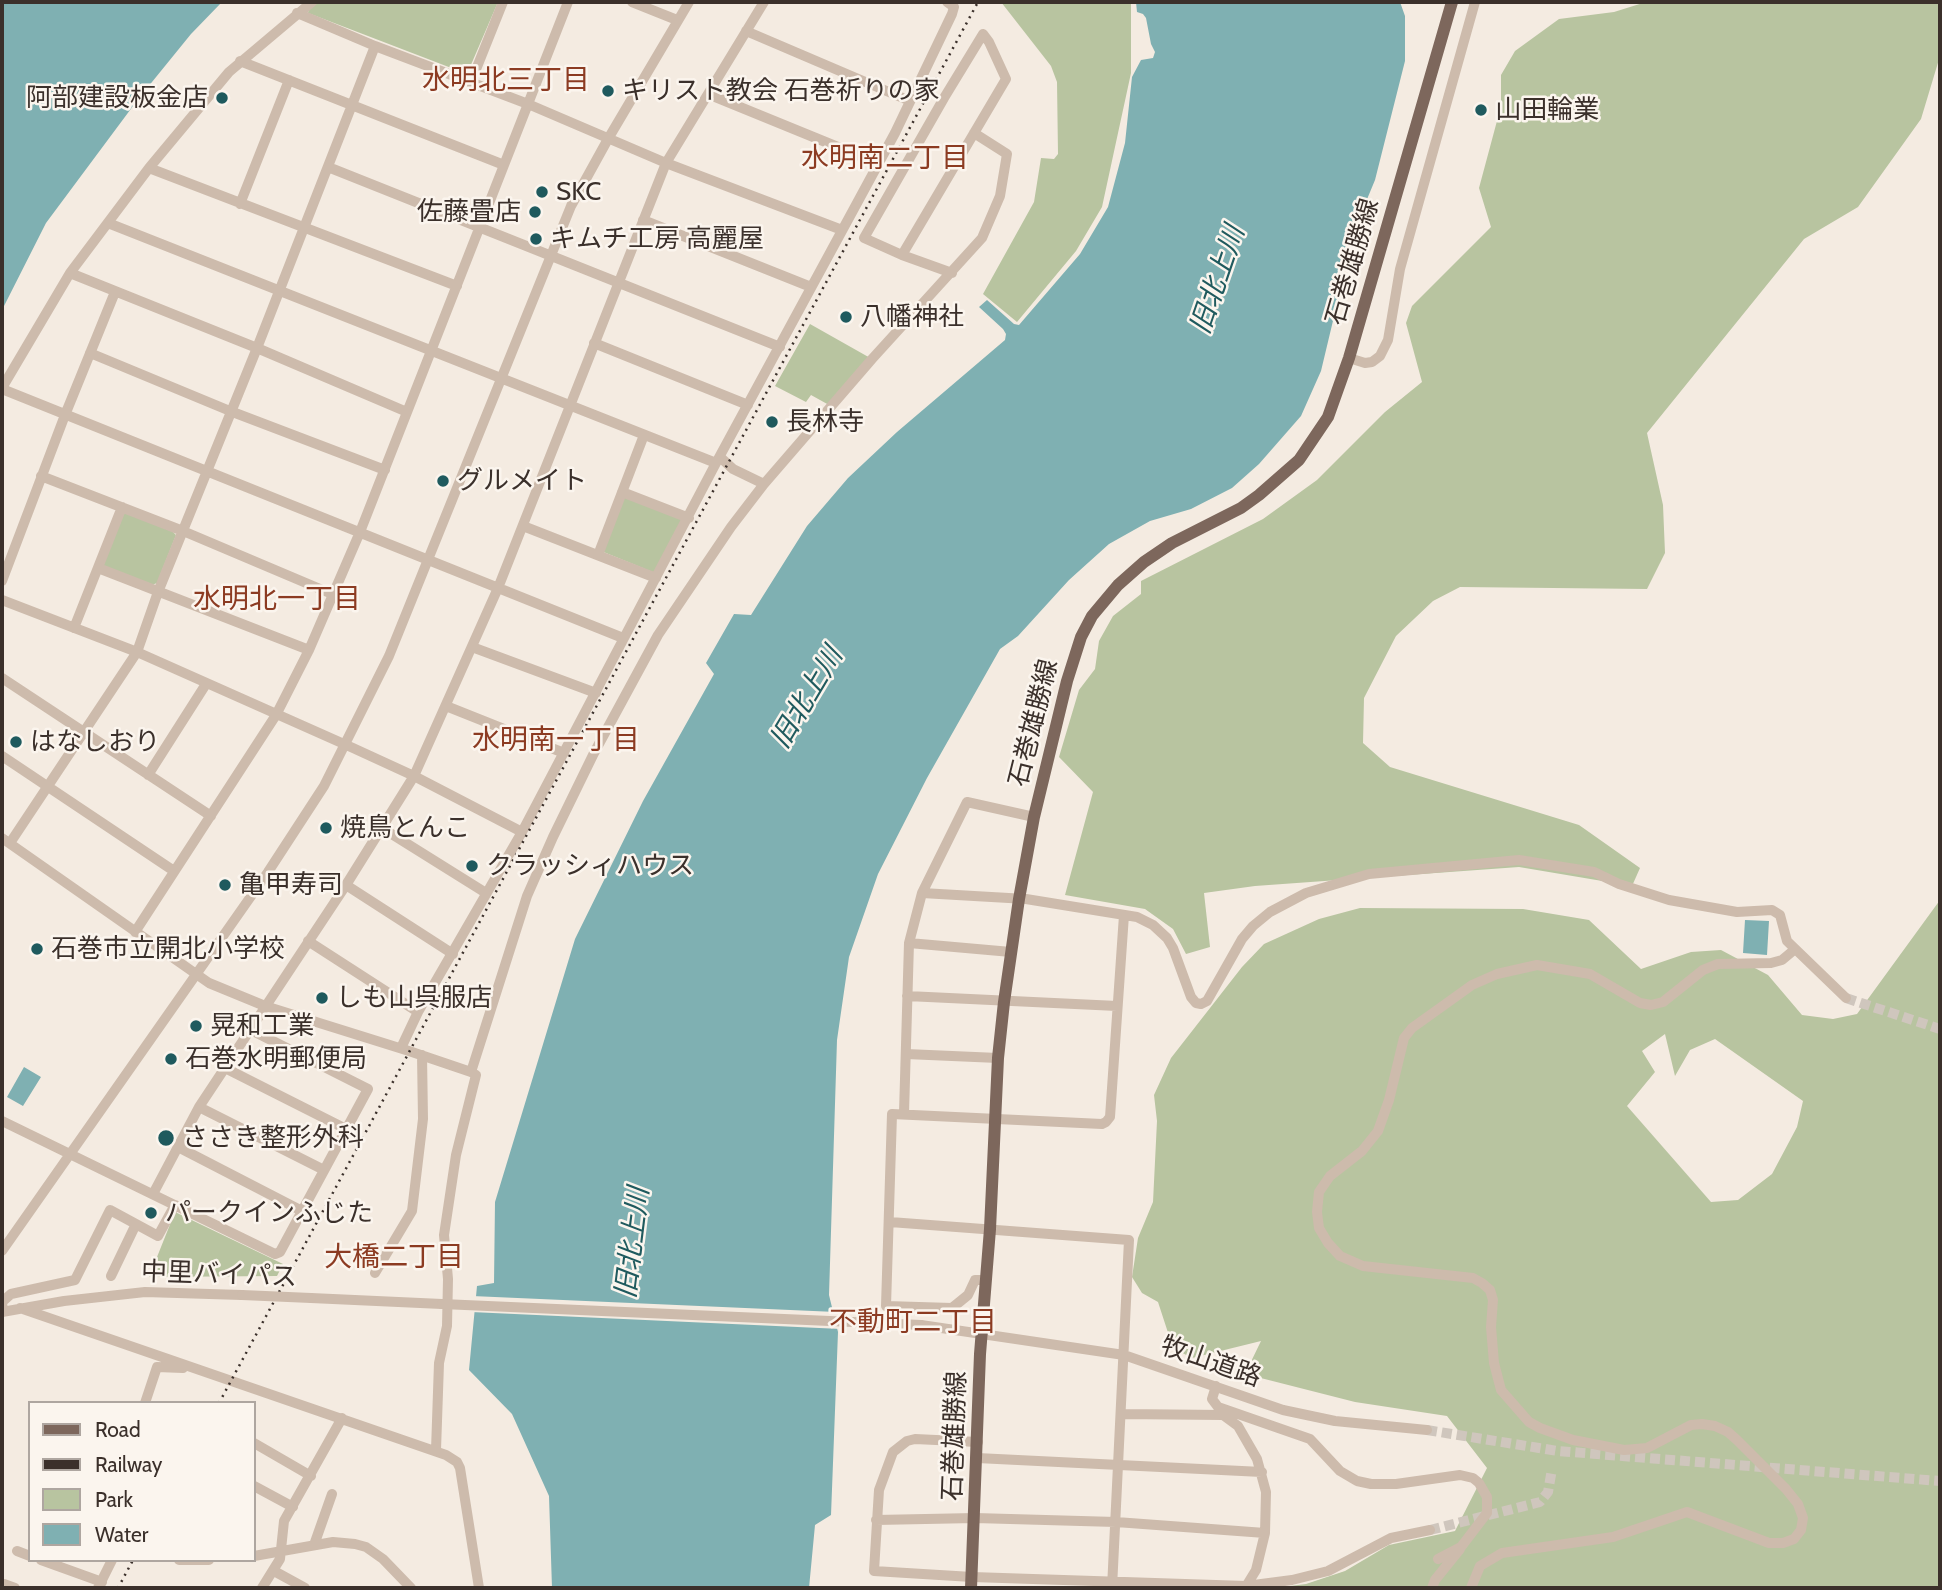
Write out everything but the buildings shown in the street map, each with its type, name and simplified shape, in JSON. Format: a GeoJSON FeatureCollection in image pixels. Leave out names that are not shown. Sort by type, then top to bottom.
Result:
{"type":"FeatureCollection","features":[{"type":"Feature","properties":{"kind":"main road","name":"石巻雄勝線"},"geometry":{"type":"LineString","coordinates":[[972,1583],[981,1334],[990,1229],[998,1058],[1018,899],[1034,817],[1067,681],[1081,637],[1093,616],[1118,585],[1144,562],[1172,543],[1250,502],[1299,460],[1328,417],[1349,358],[1452,2]]}},
{"type":"Feature","properties":{"kind":"street"},"geometry":{"type":"LineString","coordinates":[[312,2],[240,61],[215,86],[70,273],[2,389],[624,638]]}},
{"type":"Feature","properties":{"kind":"street"},"geometry":{"type":"LineString","coordinates":[[471,82],[503,2]]}},
{"type":"Feature","properties":{"kind":"street"},"geometry":{"type":"LineString","coordinates":[[135,932],[276,715],[309,650],[360,532],[568,2]]}},
{"type":"Feature","properties":{"kind":"street"},"geometry":{"type":"LineString","coordinates":[[632,2],[677,20]]}},
{"type":"Feature","properties":{"kind":"street"},"geometry":{"type":"LineString","coordinates":[[2,1251],[289,842],[324,786],[389,656],[571,206],[689,2]]}},
{"type":"Feature","properties":{"kind":"street"},"geometry":{"type":"LineString","coordinates":[[153,1194],[199,1107],[346,885],[414,775],[498,588],[666,163],[764,2]]}},
{"type":"Feature","properties":{"kind":"street"},"geometry":{"type":"LineString","coordinates":[[401,1048],[418,1012],[522,832],[910,101],[952,14],[954,7],[947,2]]}},
{"type":"Feature","properties":{"kind":"street"},"geometry":{"type":"LineString","coordinates":[[1349,358],[1365,363],[1372,362],[1380,356],[1386,345],[1400,269],[1475,2]]}},
{"type":"Feature","properties":{"kind":"street"},"geometry":{"type":"LineString","coordinates":[[297,13],[375,46],[528,104],[666,163],[842,230]]}},
{"type":"Feature","properties":{"kind":"street"},"geometry":{"type":"LineString","coordinates":[[746,32],[910,101]]}},
{"type":"Feature","properties":{"kind":"street"},"geometry":{"type":"LineString","coordinates":[[902,255],[1006,79],[983,34],[864,238],[902,255],[952,273]]}},
{"type":"Feature","properties":{"kind":"street"},"geometry":{"type":"LineString","coordinates":[[375,46],[158,592],[137,652],[48,787],[6,841],[196,976],[233,995],[401,1048],[476,1075],[456,1155],[444,1234],[449,1279],[447,1326],[439,1363],[436,1450]]}},
{"type":"Feature","properties":{"kind":"street"},"geometry":{"type":"LineString","coordinates":[[240,61],[504,165]]}},
{"type":"Feature","properties":{"kind":"street"},"geometry":{"type":"LineString","coordinates":[[240,204],[289,80]]}},
{"type":"Feature","properties":{"kind":"street"},"geometry":{"type":"LineString","coordinates":[[708,94],[877,163]]}},
{"type":"Feature","properties":{"kind":"street"},"geometry":{"type":"LineString","coordinates":[[471,1072],[527,896],[573,794],[658,635],[731,527],[764,484],[982,238],[1000,196],[1007,155],[974,133]]}},
{"type":"Feature","properties":{"kind":"street"},"geometry":{"type":"LineString","coordinates":[[328,167],[780,347]]}},
{"type":"Feature","properties":{"kind":"street"},"geometry":{"type":"LineString","coordinates":[[149,169],[457,286]]}},
{"type":"Feature","properties":{"kind":"street"},"geometry":{"type":"LineString","coordinates":[[643,220],[811,287]]}},
{"type":"Feature","properties":{"kind":"street"},"geometry":{"type":"LineString","coordinates":[[108,223],[644,435],[718,460],[764,484]]}},
{"type":"Feature","properties":{"kind":"street"},"geometry":{"type":"LineString","coordinates":[[70,273],[407,412]]}},
{"type":"Feature","properties":{"kind":"street"},"geometry":{"type":"LineString","coordinates":[[2,581],[115,292]]}},
{"type":"Feature","properties":{"kind":"street"},"geometry":{"type":"LineString","coordinates":[[594,343],[748,405]]}},
{"type":"Feature","properties":{"kind":"street"},"geometry":{"type":"LineString","coordinates":[[90,353],[230,411],[384,470]]}},
{"type":"Feature","properties":{"kind":"street"},"geometry":{"type":"LineString","coordinates":[[598,555],[644,435]]}},
{"type":"Feature","properties":{"kind":"street"},"geometry":{"type":"LineString","coordinates":[[41,476],[183,531],[332,594]]}},
{"type":"Feature","properties":{"kind":"street"},"geometry":{"type":"LineString","coordinates":[[622,492],[689,519]]}},
{"type":"Feature","properties":{"kind":"street"},"geometry":{"type":"LineString","coordinates":[[74,628],[121,507]]}},
{"type":"Feature","properties":{"kind":"street"},"geometry":{"type":"LineString","coordinates":[[523,526],[656,578]]}},
{"type":"Feature","properties":{"kind":"street"},"geometry":{"type":"LineString","coordinates":[[98,568],[309,650]]}},
{"type":"Feature","properties":{"kind":"street"},"geometry":{"type":"LineString","coordinates":[[2,600],[137,652],[414,775],[522,832]]}},
{"type":"Feature","properties":{"kind":"street"},"geometry":{"type":"LineString","coordinates":[[472,647],[596,693]]}},
{"type":"Feature","properties":{"kind":"street"},"geometry":{"type":"LineString","coordinates":[[2,678],[211,816]]}},
{"type":"Feature","properties":{"kind":"street"},"geometry":{"type":"LineString","coordinates":[[148,775],[206,684]]}},
{"type":"Feature","properties":{"kind":"street"},"geometry":{"type":"LineString","coordinates":[[446,706],[564,753]]}},
{"type":"Feature","properties":{"kind":"street"},"geometry":{"type":"LineString","coordinates":[[2,756],[174,871]]}},
{"type":"Feature","properties":{"kind":"street"},"geometry":{"type":"LineString","coordinates":[[904,1113],[909,943],[922,892],[967,802],[1034,817]]}},
{"type":"Feature","properties":{"kind":"street"},"geometry":{"type":"LineString","coordinates":[[382,828],[486,893]]}},
{"type":"Feature","properties":{"kind":"street"},"geometry":{"type":"LineString","coordinates":[[922,892],[1026,898],[1137,917],[1153,925],[1167,938],[1174,948],[1191,997],[1201,1004],[1207,1001],[1242,939],[1253,926],[1270,912],[1307,893],[1369,874],[1519,860],[1594,872],[1619,884],[1669,900],[1737,912],[1772,910],[1780,915],[1787,941],[1794,950],[1846,998]]}},
{"type":"Feature","properties":{"kind":"street"},"geometry":{"type":"LineString","coordinates":[[346,885],[453,954]]}},
{"type":"Feature","properties":{"kind":"street"},"geometry":{"type":"LineString","coordinates":[[986,1280],[975,1280],[968,1295],[952,1308],[886,1306],[892,1114],[1102,1124],[1106,1122],[1110,1117],[1124,915]]}},
{"type":"Feature","properties":{"kind":"street"},"geometry":{"type":"LineString","coordinates":[[308,941],[418,1012]]}},
{"type":"Feature","properties":{"kind":"street"},"geometry":{"type":"LineString","coordinates":[[909,943],[1011,952]]}},
{"type":"Feature","properties":{"kind":"street"},"geometry":{"type":"LineString","coordinates":[[1471,1588],[1480,1566],[1502,1553],[1613,1537],[1687,1512],[1769,1543],[1783,1543],[1794,1539],[1801,1530],[1803,1518],[1798,1504],[1786,1489],[1728,1432],[1715,1426],[1702,1423],[1647,1448],[1624,1450],[1573,1440],[1530,1422],[1501,1390],[1494,1363],[1493,1300],[1490,1290],[1473,1278],[1363,1266],[1340,1256],[1319,1228],[1319,1192],[1330,1176],[1362,1151],[1378,1131],[1389,1101],[1404,1038],[1412,1028],[1472,985],[1497,974],[1537,965],[1590,974],[1640,1003],[1651,1005],[1662,1002],[1703,970],[1718,964],[1771,963],[1782,960],[1794,950]]}},
{"type":"Feature","properties":{"kind":"street"},"geometry":{"type":"LineString","coordinates":[[907,996],[1117,1006]]}},
{"type":"Feature","properties":{"kind":"street"},"geometry":{"type":"LineString","coordinates":[[2,1121],[275,1254],[281,1252],[368,1089],[251,1030]]}},
{"type":"Feature","properties":{"kind":"street"},"geometry":{"type":"LineString","coordinates":[[906,1054],[998,1058]]}},
{"type":"Feature","properties":{"kind":"street"},"geometry":{"type":"LineString","coordinates":[[376,1273],[412,1211],[424,1119],[422,1055]]}},
{"type":"Feature","properties":{"kind":"street"},"geometry":{"type":"LineString","coordinates":[[225,1068],[346,1129]]}},
{"type":"Feature","properties":{"kind":"street"},"geometry":{"type":"LineString","coordinates":[[199,1107],[324,1170]]}},
{"type":"Feature","properties":{"kind":"street"},"geometry":{"type":"LineString","coordinates":[[178,1147],[302,1211]]}},
{"type":"Feature","properties":{"kind":"street"},"geometry":{"type":"LineString","coordinates":[[2,1312],[2,1302],[11,1294],[75,1280],[110,1210],[158,1236],[175,1205]]}},
{"type":"Feature","properties":{"kind":"street"},"geometry":{"type":"LineString","coordinates":[[890,1222],[1129,1240],[1112,1585]]}},
{"type":"Feature","properties":{"kind":"street"},"geometry":{"type":"LineString","coordinates":[[111,1276],[136,1224]]}},
{"type":"Feature","properties":{"kind":"street","name":"中里バイパス"},"geometry":{"type":"LineString","coordinates":[[2,1312],[106,1295],[145,1292],[921,1325],[981,1334]]}},
{"type":"Feature","properties":{"kind":"street"},"geometry":{"type":"LineString","coordinates":[[20,1308],[436,1450],[457,1462],[479,1588]]}},
{"type":"Feature","properties":{"kind":"street","name":"牧山道路"},"geometry":{"type":"LineString","coordinates":[[981,1334],[1124,1355],[1283,1409],[1335,1421],[1427,1430]]}},
{"type":"Feature","properties":{"kind":"street"},"geometry":{"type":"LineString","coordinates":[[146,1401],[157,1367],[194,1369]]}},
{"type":"Feature","properties":{"kind":"street"},"geometry":{"type":"LineString","coordinates":[[1216,1385],[1212,1399],[1218,1407],[1310,1439],[1340,1471],[1357,1481],[1396,1484],[1460,1475],[1473,1478],[1485,1490],[1487,1513],[1435,1580],[1432,1588]]}},
{"type":"Feature","properties":{"kind":"street"},"geometry":{"type":"LineString","coordinates":[[1121,1413],[1223,1415],[1238,1426],[1254,1452],[1266,1492],[1265,1533],[1256,1570],[1246,1587]]}},
{"type":"Feature","properties":{"kind":"street"},"geometry":{"type":"LineString","coordinates":[[262,1588],[280,1559],[284,1521],[342,1418]]}},
{"type":"Feature","properties":{"kind":"street"},"geometry":{"type":"LineString","coordinates":[[978,1442],[915,1440],[907,1441],[893,1452],[879,1490],[874,1571],[972,1583],[1246,1587],[1328,1571],[1391,1538],[1430,1530]]}},
{"type":"Feature","properties":{"kind":"street"},"geometry":{"type":"LineString","coordinates":[[256,1444],[310,1476]]}},
{"type":"Feature","properties":{"kind":"street"},"geometry":{"type":"LineString","coordinates":[[978,1458],[1262,1472]]}},
{"type":"Feature","properties":{"kind":"street"},"geometry":{"type":"LineString","coordinates":[[256,1487],[293,1507]]}},
{"type":"Feature","properties":{"kind":"street"},"geometry":{"type":"LineString","coordinates":[[314,1545],[332,1494]]}},
{"type":"Feature","properties":{"kind":"street"},"geometry":{"type":"LineString","coordinates":[[876,1520],[975,1518],[1116,1522],[1265,1533]]}},
{"type":"Feature","properties":{"kind":"street"},"geometry":{"type":"LineString","coordinates":[[256,1556],[344,1542],[366,1548],[383,1559],[411,1588]]}},
{"type":"Feature","properties":{"kind":"street"},"geometry":{"type":"LineString","coordinates":[[1438,1559],[1461,1547]]}},
{"type":"Feature","properties":{"kind":"street"},"geometry":{"type":"LineString","coordinates":[[17,1551],[28,1555]]}},
{"type":"Feature","properties":{"kind":"street"},"geometry":{"type":"LineString","coordinates":[[46,1562],[100,1585],[110,1562]]}},
{"type":"Feature","properties":{"kind":"street"},"geometry":{"type":"LineString","coordinates":[[274,1571],[305,1588]]}},
{"type":"Feature","properties":{"kind":"street"},"geometry":{"type":"LineString","coordinates":[[4,1584],[15,1588]]}},
{"type":"Feature","properties":{"kind":"green space"},"geometry":{"type":"Polygon","coordinates":[[[318,2],[498,2],[467,74],[308,13],[309,7],[318,2]]]}},
{"type":"Feature","properties":{"kind":"green space"},"geometry":{"type":"Polygon","coordinates":[[[1001,2],[1131,2],[1131,73],[1102,207],[1076,251],[1017,322],[983,294],[1034,202],[1041,158],[1054,159],[1058,154],[1057,82],[1051,66],[1001,2]]]}},
{"type":"Feature","properties":{"kind":"green space"},"geometry":{"type":"Polygon","coordinates":[[[1646,2],[1940,2],[1940,56],[1921,119],[1858,207],[1804,239],[1647,433],[1663,505],[1665,553],[1647,589],[1460,587],[1433,601],[1396,636],[1364,698],[1363,743],[1390,767],[1579,825],[1640,868],[1632,886],[1519,867],[1255,886],[1204,893],[1210,947],[1186,954],[1173,929],[1145,909],[1065,895],[1093,792],[1059,757],[1079,690],[1095,669],[1099,641],[1113,616],[1141,594],[1141,581],[1263,519],[1317,480],[1385,412],[1422,382],[1406,323],[1412,306],[1491,227],[1479,188],[1501,106],[1501,75],[1515,51],[1559,19],[1614,12],[1646,2]]]}},
{"type":"Feature","properties":{"kind":"green space"},"geometry":{"type":"Polygon","coordinates":[[[810,324],[872,359],[829,405],[811,395],[806,402],[775,386],[810,324]]]}},
{"type":"Feature","properties":{"kind":"green space"},"geometry":{"type":"Polygon","coordinates":[[[624,497],[682,519],[655,573],[601,551],[624,497]]]}},
{"type":"Feature","properties":{"kind":"green space"},"geometry":{"type":"Polygon","coordinates":[[[122,510],[171,530],[176,535],[157,583],[152,585],[103,566],[122,510]]]}},
{"type":"Feature","properties":{"kind":"green space"},"geometry":{"type":"Polygon","coordinates":[[[1940,900],[1940,1588],[1275,1588],[1306,1584],[1345,1571],[1389,1545],[1455,1531],[1487,1468],[1447,1416],[1355,1402],[1245,1374],[1261,1341],[1192,1358],[1173,1348],[1158,1302],[1142,1293],[1132,1277],[1138,1238],[1153,1202],[1157,1121],[1154,1095],[1171,1058],[1242,967],[1264,944],[1319,919],[1360,908],[1523,909],[1589,920],[1641,969],[1691,952],[1721,950],[1768,975],[1802,1015],[1833,1019],[1857,1014],[1940,900]],[[1665,1034],[1642,1051],[1655,1072],[1627,1106],[1711,1202],[1738,1200],[1772,1174],[1797,1127],[1803,1101],[1715,1039],[1690,1050],[1675,1076],[1665,1034]]]}},
{"type":"Feature","properties":{"kind":"green space"},"geometry":{"type":"Polygon","coordinates":[[[175,1212],[283,1264],[277,1276],[149,1277],[175,1212]]]}},
{"type":"Feature","properties":{"kind":"water"},"geometry":{"type":"Polygon","coordinates":[[[2,2],[222,2],[191,34],[139,98],[46,223],[2,310],[2,2]]]}},
{"type":"Feature","properties":{"kind":"water","name":"旧北上川"},"geometry":{"type":"Polygon","coordinates":[[[1136,2],[1400,2],[1405,16],[1405,61],[1375,180],[1341,262],[1337,304],[1321,371],[1301,416],[1259,464],[1232,488],[1191,509],[1150,521],[1109,544],[1069,580],[1018,636],[1000,649],[927,778],[878,874],[849,957],[837,1040],[829,1295],[838,1332],[831,1515],[815,1525],[809,1588],[552,1588],[549,1496],[512,1414],[469,1370],[477,1286],[494,1283],[495,1202],[575,939],[643,801],[714,674],[706,663],[734,614],[751,615],[807,526],[848,478],[897,432],[1005,340],[1003,329],[979,307],[987,300],[1014,324],[1019,325],[1080,254],[1108,207],[1125,143],[1132,77],[1141,60],[1153,58],[1155,52],[1146,18],[1137,12],[1136,2]]]}},
{"type":"Feature","properties":{"kind":"water"},"geometry":{"type":"Polygon","coordinates":[[[1745,920],[1769,921],[1767,955],[1743,953],[1745,920]]]}},
{"type":"Feature","properties":{"kind":"water"},"geometry":{"type":"Polygon","coordinates":[[[24,1067],[41,1077],[23,1106],[7,1097],[24,1067]]]}},
{"type":"Feature","properties":{"kind":"pier"},"geometry":{"type":"Polygon","coordinates":[[[472,1296],[836,1312],[841,1329],[471,1312],[472,1296]]]}},
{"type":"Feature","properties":{"kind":"tunnel"},"geometry":{"type":"LineString","coordinates":[[1846,998],[1940,1029]]}},
{"type":"Feature","properties":{"kind":"tunnel"},"geometry":{"type":"LineString","coordinates":[[1427,1430],[1558,1451],[1940,1481]]}},
{"type":"Feature","properties":{"kind":"tunnel"},"geometry":{"type":"LineString","coordinates":[[1430,1530],[1540,1502],[1548,1492],[1552,1469]]}},
{"type":"Feature","properties":{"kind":"railway"},"geometry":{"type":"LineString","coordinates":[[220,1401],[978,2]]}},
{"type":"Feature","properties":{"kind":"railway"},"geometry":{"type":"LineString","coordinates":[[118,1588],[132,1562]]}},
{"type":"Feature","properties":{"kind":"place","name":"キリスト教会 石巻祈りの家"},"geometry":{"type":"Point","coordinates":[608,91]}},
{"type":"Feature","properties":{"kind":"place","name":"阿部建設板金店"},"geometry":{"type":"Point","coordinates":[222,98]}},
{"type":"Feature","properties":{"kind":"place","name":"山田輪業"},"geometry":{"type":"Point","coordinates":[1481,110]}},
{"type":"Feature","properties":{"kind":"place","name":"SKC"},"geometry":{"type":"Point","coordinates":[542,192]}},
{"type":"Feature","properties":{"kind":"place","name":"佐藤畳店"},"geometry":{"type":"Point","coordinates":[535,212]}},
{"type":"Feature","properties":{"kind":"place","name":"キムチ工房 高麗屋"},"geometry":{"type":"Point","coordinates":[536,239]}},
{"type":"Feature","properties":{"kind":"place","name":"八幡神社"},"geometry":{"type":"Point","coordinates":[846,317]}},
{"type":"Feature","properties":{"kind":"place","name":"長林寺"},"geometry":{"type":"Point","coordinates":[772,422]}},
{"type":"Feature","properties":{"kind":"place","name":"グルメイト"},"geometry":{"type":"Point","coordinates":[443,481]}},
{"type":"Feature","properties":{"kind":"place","name":"はなしおり"},"geometry":{"type":"Point","coordinates":[16,742]}},
{"type":"Feature","properties":{"kind":"place","name":"焼鳥とんこ"},"geometry":{"type":"Point","coordinates":[326,828]}},
{"type":"Feature","properties":{"kind":"place","name":"クラッシィハウス"},"geometry":{"type":"Point","coordinates":[472,866]}},
{"type":"Feature","properties":{"kind":"place","name":"亀甲寿司"},"geometry":{"type":"Point","coordinates":[225,885]}},
{"type":"Feature","properties":{"kind":"place","name":"石巻市立開北小学校"},"geometry":{"type":"Point","coordinates":[37,949]}},
{"type":"Feature","properties":{"kind":"place","name":"しも山呉服店"},"geometry":{"type":"Point","coordinates":[322,998]}},
{"type":"Feature","properties":{"kind":"place","name":"晃和工業"},"geometry":{"type":"Point","coordinates":[196,1026]}},
{"type":"Feature","properties":{"kind":"place","name":"石巻水明郵便局"},"geometry":{"type":"Point","coordinates":[171,1059]}},
{"type":"Feature","properties":{"kind":"place","name":"ささき整形外科"},"geometry":{"type":"Point","coordinates":[166,1138]}},
{"type":"Feature","properties":{"kind":"place","name":"パークインふじた"},"geometry":{"type":"Point","coordinates":[151,1213]}},
{"type":"Feature","properties":{"kind":"district","name":"水明北三丁目"},"geometry":{"type":"Point","coordinates":[506,81]}},
{"type":"Feature","properties":{"kind":"district","name":"水明南二丁目"},"geometry":{"type":"Point","coordinates":[885,159]}},
{"type":"Feature","properties":{"kind":"district","name":"水明北一丁目"},"geometry":{"type":"Point","coordinates":[277,600]}},
{"type":"Feature","properties":{"kind":"district","name":"水明南一丁目"},"geometry":{"type":"Point","coordinates":[556,741]}},
{"type":"Feature","properties":{"kind":"district","name":"大橋二丁目"},"geometry":{"type":"Point","coordinates":[394,1258]}},
{"type":"Feature","properties":{"kind":"district","name":"不動町二丁目"},"geometry":{"type":"Point","coordinates":[913,1323]}}]}
